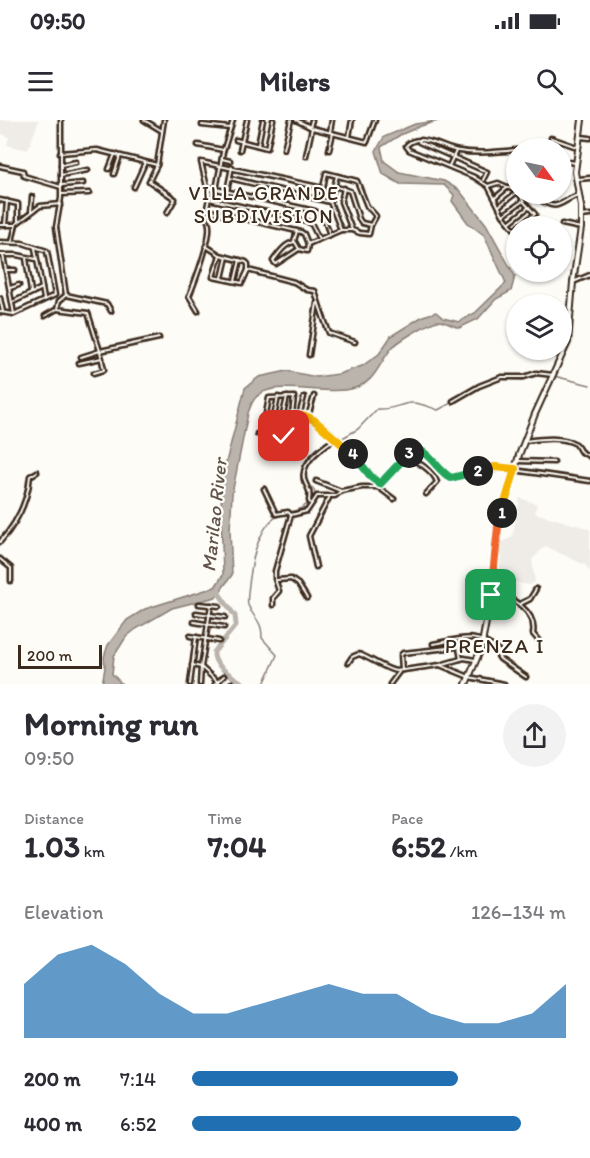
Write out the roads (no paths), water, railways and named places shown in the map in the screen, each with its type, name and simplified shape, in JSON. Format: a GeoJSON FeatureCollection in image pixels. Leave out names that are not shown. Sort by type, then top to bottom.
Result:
{"type":"FeatureCollection","features":[{"type":"Feature","properties":{"kind":"main road"},"geometry":{"type":"LineString","coordinates":[[466,684],[477,661],[483,640],[491,595],[498,527],[517,461],[568,342],[581,216],[576,163],[582,120]]}},
{"type":"Feature","properties":{"kind":"street"},"geometry":{"type":"LineString","coordinates":[[61,120],[61,204],[56,227],[66,295]]}},
{"type":"Feature","properties":{"kind":"street"},"geometry":{"type":"LineString","coordinates":[[144,120],[163,132]]}},
{"type":"Feature","properties":{"kind":"street"},"geometry":{"type":"LineString","coordinates":[[164,120],[157,165],[149,181],[175,199],[167,213]]}},
{"type":"Feature","properties":{"kind":"street"},"geometry":{"type":"LineString","coordinates":[[216,190],[223,150],[233,120]]}},
{"type":"Feature","properties":{"kind":"street"},"geometry":{"type":"LineString","coordinates":[[240,150],[247,120]]}},
{"type":"Feature","properties":{"kind":"street"},"geometry":{"type":"LineString","coordinates":[[258,145],[263,120]]}},
{"type":"Feature","properties":{"kind":"street"},"geometry":{"type":"LineString","coordinates":[[236,140],[267,148],[273,120]]}},
{"type":"Feature","properties":{"kind":"street"},"geometry":{"type":"LineString","coordinates":[[284,149],[291,120]]}},
{"type":"Feature","properties":{"kind":"street"},"geometry":{"type":"LineString","coordinates":[[296,120],[311,128],[368,142],[375,120]]}},
{"type":"Feature","properties":{"kind":"street"},"geometry":{"type":"LineString","coordinates":[[306,156],[312,120]]}},
{"type":"Feature","properties":{"kind":"street"},"geometry":{"type":"LineString","coordinates":[[329,150],[332,120]]}},
{"type":"Feature","properties":{"kind":"street"},"geometry":{"type":"LineString","coordinates":[[349,137],[352,120]]}},
{"type":"Feature","properties":{"kind":"street"},"geometry":{"type":"LineString","coordinates":[[202,125],[230,128]]}},
{"type":"Feature","properties":{"kind":"street"},"geometry":{"type":"LineString","coordinates":[[580,136],[590,138]]}},
{"type":"Feature","properties":{"kind":"street"},"geometry":{"type":"LineString","coordinates":[[419,141],[487,172],[483,181]]}},
{"type":"Feature","properties":{"kind":"street"},"geometry":{"type":"LineString","coordinates":[[506,150],[456,151],[432,142],[419,141],[406,144],[406,147],[483,181],[506,220]]}},
{"type":"Feature","properties":{"kind":"street"},"geometry":{"type":"LineString","coordinates":[[198,145],[223,150]]}},
{"type":"Feature","properties":{"kind":"street"},"geometry":{"type":"LineString","coordinates":[[572,146],[578,148]]}},
{"type":"Feature","properties":{"kind":"street"},"geometry":{"type":"LineString","coordinates":[[60,153],[93,150],[157,165]]}},
{"type":"Feature","properties":{"kind":"street"},"geometry":{"type":"LineString","coordinates":[[449,166],[456,151]]}},
{"type":"Feature","properties":{"kind":"street"},"geometry":{"type":"LineString","coordinates":[[109,169],[115,154]]}},
{"type":"Feature","properties":{"kind":"street"},"geometry":{"type":"LineString","coordinates":[[114,174],[120,156]]}},
{"type":"Feature","properties":{"kind":"street"},"geometry":{"type":"LineString","coordinates":[[222,159],[230,160]]}},
{"type":"Feature","properties":{"kind":"street"},"geometry":{"type":"LineString","coordinates":[[60,165],[76,162]]}},
{"type":"Feature","properties":{"kind":"street"},"geometry":{"type":"LineString","coordinates":[[198,311],[189,296],[197,278],[210,224],[205,217],[209,188],[201,162],[323,188]]}},
{"type":"Feature","properties":{"kind":"street"},"geometry":{"type":"LineString","coordinates":[[572,162],[576,163]]}},
{"type":"Feature","properties":{"kind":"street"},"geometry":{"type":"LineString","coordinates":[[134,187],[145,163]]}},
{"type":"Feature","properties":{"kind":"street"},"geometry":{"type":"LineString","coordinates":[[0,166],[23,171],[24,176],[61,186],[82,183]]}},
{"type":"Feature","properties":{"kind":"street"},"geometry":{"type":"LineString","coordinates":[[227,192],[232,167]]}},
{"type":"Feature","properties":{"kind":"street"},"geometry":{"type":"LineString","coordinates":[[61,175],[88,170]]}},
{"type":"Feature","properties":{"kind":"street"},"geometry":{"type":"LineString","coordinates":[[308,244],[341,230],[368,234],[376,216],[367,206],[359,182],[326,173],[321,198]]}},
{"type":"Feature","properties":{"kind":"street"},"geometry":{"type":"LineString","coordinates":[[337,176],[330,202],[341,230]]}},
{"type":"Feature","properties":{"kind":"street"},"geometry":{"type":"LineString","coordinates":[[230,178],[330,202]]}},
{"type":"Feature","properties":{"kind":"street"},"geometry":{"type":"LineString","coordinates":[[576,179],[590,178]]}},
{"type":"Feature","properties":{"kind":"street"},"geometry":{"type":"LineString","coordinates":[[488,186],[498,183],[506,186]]}},
{"type":"Feature","properties":{"kind":"street"},"geometry":{"type":"LineString","coordinates":[[334,186],[344,188],[351,193],[362,223],[371,225]]}},
{"type":"Feature","properties":{"kind":"street"},"geometry":{"type":"LineString","coordinates":[[209,188],[315,211],[323,216],[330,236]]}},
{"type":"Feature","properties":{"kind":"street"},"geometry":{"type":"LineString","coordinates":[[344,188],[342,202],[352,230]]}},
{"type":"Feature","properties":{"kind":"street"},"geometry":{"type":"LineString","coordinates":[[495,198],[506,189]]}},
{"type":"Feature","properties":{"kind":"street"},"geometry":{"type":"LineString","coordinates":[[61,194],[89,192]]}},
{"type":"Feature","properties":{"kind":"street"},"geometry":{"type":"LineString","coordinates":[[572,197],[579,195]]}},
{"type":"Feature","properties":{"kind":"street"},"geometry":{"type":"LineString","coordinates":[[31,213],[32,197]]}},
{"type":"Feature","properties":{"kind":"street"},"geometry":{"type":"LineString","coordinates":[[209,199],[307,221],[312,225],[319,239]]}},
{"type":"Feature","properties":{"kind":"street"},"geometry":{"type":"LineString","coordinates":[[0,200],[18,204],[12,243]]}},
{"type":"Feature","properties":{"kind":"street"},"geometry":{"type":"LineString","coordinates":[[5,225],[7,201]]}},
{"type":"Feature","properties":{"kind":"street"},"geometry":{"type":"LineString","coordinates":[[499,206],[506,201]]}},
{"type":"Feature","properties":{"kind":"street"},"geometry":{"type":"LineString","coordinates":[[0,225],[16,224],[45,205],[61,204]]}},
{"type":"Feature","properties":{"kind":"street"},"geometry":{"type":"LineString","coordinates":[[503,215],[519,204]]}},
{"type":"Feature","properties":{"kind":"street"},"geometry":{"type":"LineString","coordinates":[[526,204],[535,214],[533,216]]}},
{"type":"Feature","properties":{"kind":"street"},"geometry":{"type":"LineString","coordinates":[[548,204],[556,207],[563,204]]}},
{"type":"Feature","properties":{"kind":"street"},"geometry":{"type":"LineString","coordinates":[[517,216],[529,207]]}},
{"type":"Feature","properties":{"kind":"street"},"geometry":{"type":"LineString","coordinates":[[207,210],[303,232],[308,244],[307,251],[299,249],[294,241],[297,231]]}},
{"type":"Feature","properties":{"kind":"street"},"geometry":{"type":"LineString","coordinates":[[581,216],[590,215]]}},
{"type":"Feature","properties":{"kind":"street"},"geometry":{"type":"LineString","coordinates":[[572,226],[580,228]]}},
{"type":"Feature","properties":{"kind":"street"},"geometry":{"type":"LineString","coordinates":[[294,241],[285,245],[272,260],[275,264],[299,249]]}},
{"type":"Feature","properties":{"kind":"street"},"geometry":{"type":"LineString","coordinates":[[0,242],[23,243],[47,251],[55,295],[44,298],[14,314],[1,312],[0,298]]}},
{"type":"Feature","properties":{"kind":"street"},"geometry":{"type":"LineString","coordinates":[[206,246],[220,255],[248,263],[243,282],[213,277],[220,255]]}},
{"type":"Feature","properties":{"kind":"street"},"geometry":{"type":"LineString","coordinates":[[35,248],[44,298]]}},
{"type":"Feature","properties":{"kind":"street"},"geometry":{"type":"LineString","coordinates":[[279,254],[282,260]]}},
{"type":"Feature","properties":{"kind":"street"},"geometry":{"type":"LineString","coordinates":[[14,314],[1,255],[36,259]]}},
{"type":"Feature","properties":{"kind":"street"},"geometry":{"type":"LineString","coordinates":[[222,279],[227,257]]}},
{"type":"Feature","properties":{"kind":"street"},"geometry":{"type":"LineString","coordinates":[[26,258],[32,292]]}},
{"type":"Feature","properties":{"kind":"street"},"geometry":{"type":"LineString","coordinates":[[235,282],[240,260]]}},
{"type":"Feature","properties":{"kind":"street"},"geometry":{"type":"LineString","coordinates":[[6,270],[15,270]]}},
{"type":"Feature","properties":{"kind":"street"},"geometry":{"type":"LineString","coordinates":[[248,270],[294,282],[307,290],[315,291],[317,303],[309,355]]}},
{"type":"Feature","properties":{"kind":"street"},"geometry":{"type":"LineString","coordinates":[[573,282],[590,275]]}},
{"type":"Feature","properties":{"kind":"street"},"geometry":{"type":"LineString","coordinates":[[10,288],[19,285]]}},
{"type":"Feature","properties":{"kind":"street"},"geometry":{"type":"LineString","coordinates":[[13,302],[42,288]]}},
{"type":"Feature","properties":{"kind":"street"},"geometry":{"type":"LineString","coordinates":[[57,309],[59,301],[66,295]]}},
{"type":"Feature","properties":{"kind":"street"},"geometry":{"type":"LineString","coordinates":[[66,295],[108,304],[111,311]]}},
{"type":"Feature","properties":{"kind":"street"},"geometry":{"type":"LineString","coordinates":[[317,303],[324,315],[329,333],[355,342]]}},
{"type":"Feature","properties":{"kind":"street"},"geometry":{"type":"LineString","coordinates":[[45,316],[57,309],[88,312],[104,370],[94,373]]}},
{"type":"Feature","properties":{"kind":"street"},"geometry":{"type":"LineString","coordinates":[[81,357],[159,338]]}},
{"type":"Feature","properties":{"kind":"street"},"geometry":{"type":"LineString","coordinates":[[79,363],[102,358]]}},
{"type":"Feature","properties":{"kind":"street"},"geometry":{"type":"LineString","coordinates":[[453,401],[479,386],[502,377],[524,377],[536,373],[553,375]]}},
{"type":"Feature","properties":{"kind":"street"},"geometry":{"type":"LineString","coordinates":[[308,417],[314,396]]}},
{"type":"Feature","properties":{"kind":"street"},"geometry":{"type":"LineString","coordinates":[[269,435],[278,397]]}},
{"type":"Feature","properties":{"kind":"street"},"geometry":{"type":"LineString","coordinates":[[282,419],[287,397]]}},
{"type":"Feature","properties":{"kind":"street"},"geometry":{"type":"LineString","coordinates":[[256,434],[291,441],[301,416],[304,397]]}},
{"type":"Feature","properties":{"kind":"street"},"geometry":{"type":"LineString","coordinates":[[262,434],[269,398],[295,398],[291,414],[293,416],[283,438]]}},
{"type":"Feature","properties":{"kind":"street"},"geometry":{"type":"LineString","coordinates":[[293,416],[308,417],[319,424],[350,450],[372,478],[394,499]]}},
{"type":"Feature","properties":{"kind":"street"},"geometry":{"type":"LineString","coordinates":[[274,417],[291,421]]}},
{"type":"Feature","properties":{"kind":"street"},"geometry":{"type":"LineString","coordinates":[[264,425],[287,429]]}},
{"type":"Feature","properties":{"kind":"street"},"geometry":{"type":"LineString","coordinates":[[524,441],[545,439],[569,441],[576,444],[582,453],[590,457]]}},
{"type":"Feature","properties":{"kind":"street"},"geometry":{"type":"LineString","coordinates":[[311,504],[310,490],[304,479],[305,468],[314,456],[337,440]]}},
{"type":"Feature","properties":{"kind":"street"},"geometry":{"type":"LineString","coordinates":[[316,481],[341,491],[379,485],[414,448],[418,448],[429,456],[444,473],[453,478],[492,468],[515,469],[590,481]]}},
{"type":"Feature","properties":{"kind":"street"},"geometry":{"type":"LineString","coordinates":[[406,457],[430,471],[437,479],[426,494]]}},
{"type":"Feature","properties":{"kind":"street"},"geometry":{"type":"LineString","coordinates":[[517,461],[554,462]]}},
{"type":"Feature","properties":{"kind":"street"},"geometry":{"type":"LineString","coordinates":[[0,542],[16,522],[27,498],[30,475],[37,472]]}},
{"type":"Feature","properties":{"kind":"street"},"geometry":{"type":"LineString","coordinates":[[264,489],[276,514],[288,512],[291,515],[307,511],[317,496],[329,497],[338,495],[341,491]]}},
{"type":"Feature","properties":{"kind":"street"},"geometry":{"type":"LineString","coordinates":[[316,567],[309,536],[329,497]]}},
{"type":"Feature","properties":{"kind":"street"},"geometry":{"type":"LineString","coordinates":[[273,605],[273,598],[279,591],[275,571],[291,515]]}},
{"type":"Feature","properties":{"kind":"street"},"geometry":{"type":"LineString","coordinates":[[0,559],[11,568],[11,581]]}},
{"type":"Feature","properties":{"kind":"street"},"geometry":{"type":"LineString","coordinates":[[277,580],[291,579],[298,584],[307,598]]}},
{"type":"Feature","properties":{"kind":"street"},"geometry":{"type":"LineString","coordinates":[[520,604],[530,598],[536,589]]}},
{"type":"Feature","properties":{"kind":"street"},"geometry":{"type":"LineString","coordinates":[[491,595],[502,596],[520,604],[534,624],[532,634],[539,641]]}},
{"type":"Feature","properties":{"kind":"street"},"geometry":{"type":"LineString","coordinates":[[199,604],[219,606]]}},
{"type":"Feature","properties":{"kind":"street"},"geometry":{"type":"LineString","coordinates":[[200,684],[211,605]]}},
{"type":"Feature","properties":{"kind":"street"},"geometry":{"type":"LineString","coordinates":[[196,613],[225,617]]}},
{"type":"Feature","properties":{"kind":"street"},"geometry":{"type":"LineString","coordinates":[[194,622],[225,627]]}},
{"type":"Feature","properties":{"kind":"street"},"geometry":{"type":"LineString","coordinates":[[190,636],[219,641]]}},
{"type":"Feature","properties":{"kind":"street"},"geometry":{"type":"LineString","coordinates":[[190,684],[196,637]]}},
{"type":"Feature","properties":{"kind":"street"},"geometry":{"type":"LineString","coordinates":[[433,644],[470,638],[483,640],[499,651],[500,659],[526,677]]}},
{"type":"Feature","properties":{"kind":"street"},"geometry":{"type":"LineString","coordinates":[[390,684],[401,671],[403,653],[457,646],[461,659]]}},
{"type":"Feature","properties":{"kind":"street"},"geometry":{"type":"LineString","coordinates":[[348,663],[352,657],[359,654],[385,665],[389,670],[401,671],[467,658],[477,661]]}},
{"type":"Feature","properties":{"kind":"street"},"geometry":{"type":"LineString","coordinates":[[192,665],[201,667],[219,683]]}},
{"type":"Feature","properties":{"kind":"street"},"geometry":{"type":"LineString","coordinates":[[440,665],[469,677],[504,684]]}},
{"type":"Feature","properties":{"kind":"street"},"geometry":{"type":"LineString","coordinates":[[215,684],[219,683],[224,676]]}},
{"type":"Feature","properties":{"kind":"waterway"},"geometry":{"type":"LineString","coordinates":[[496,381],[523,380],[540,375]]}},
{"type":"Feature","properties":{"kind":"waterway"},"geometry":{"type":"LineString","coordinates":[[554,376],[590,385]]}},
{"type":"Feature","properties":{"kind":"waterway"},"geometry":{"type":"LineString","coordinates":[[307,465],[327,447],[358,429],[377,409],[414,403],[438,410],[491,382]]}},
{"type":"Feature","properties":{"kind":"waterway"},"geometry":{"type":"LineString","coordinates":[[264,684],[277,655],[262,638],[259,623],[248,605],[248,588],[253,559],[260,538],[270,522],[281,515],[298,510],[310,501],[315,493],[313,488],[302,484],[301,476],[304,469]]}},
{"type":"Feature","properties":{"kind":"waterway"},"geometry":{"type":"LineString","coordinates":[[219,588],[218,592],[235,616],[236,625],[214,652],[214,657],[224,671],[244,684]]}},
{"type":"Feature","properties":{"kind":"district","name":"VILLA GRANDE SUBDIVISION"},"geometry":{"type":"Point","coordinates":[264,204]}},
{"type":"Feature","properties":{"kind":"district","name":"PRENZA I"},"geometry":{"type":"Point","coordinates":[495,646]}},
{"type":"Feature","properties":{"kind":"water label","name":"Marilao River"},"geometry":{"type":"Point","coordinates":[214,515]}}]}
